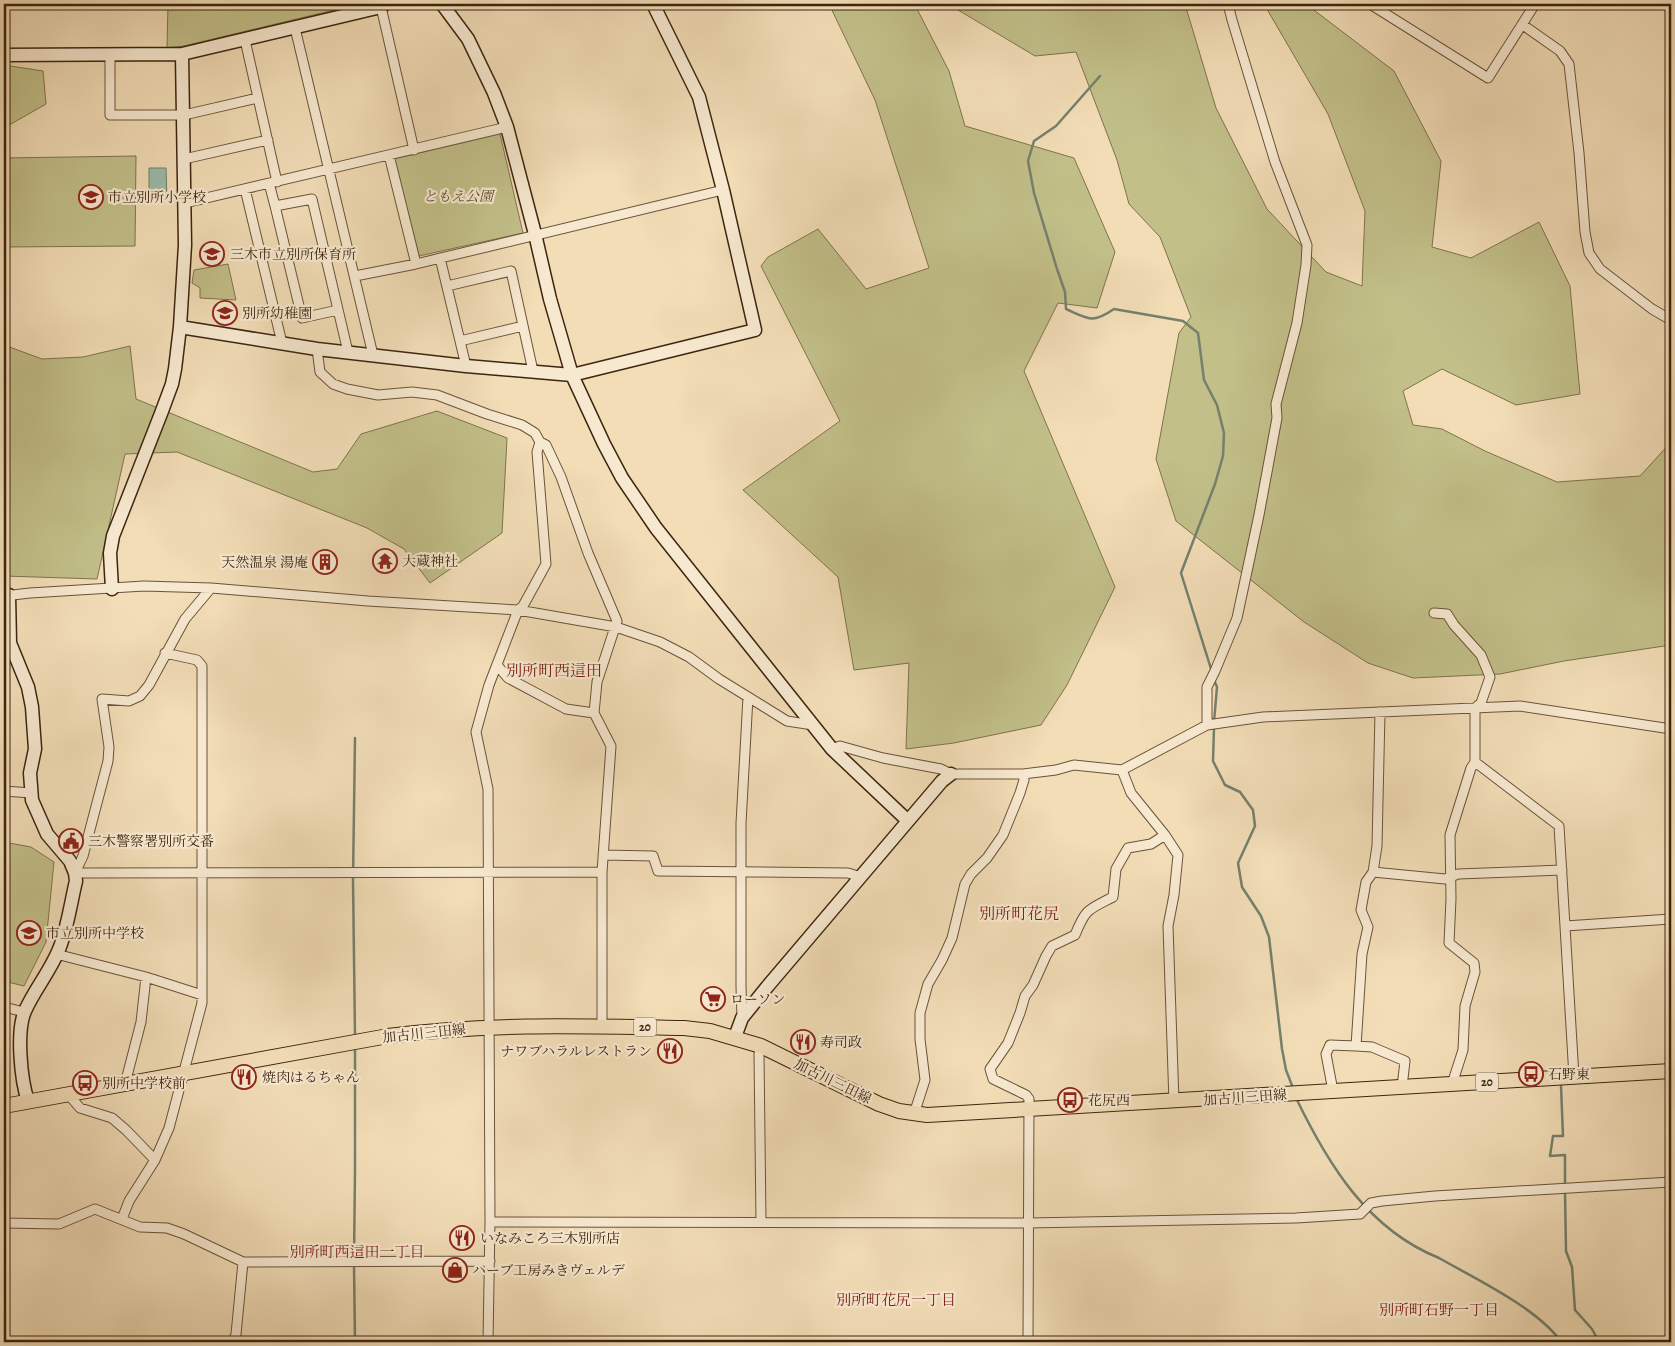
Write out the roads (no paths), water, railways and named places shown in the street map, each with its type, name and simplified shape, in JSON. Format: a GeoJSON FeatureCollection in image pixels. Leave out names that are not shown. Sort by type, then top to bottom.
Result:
{"type":"FeatureCollection","features":[{"type":"Feature","properties":{"kind":"main road","name":"加古川三田線"},"geometry":{"type":"LineString","coordinates":[[4,1106],[388,1036],[442,1029],[489,1027],[602,1026],[684,1028],[710,1031],[761,1046],[879,1104],[914,1114],[950,1115],[1028,1108],[1174,1102],[1671,1071]]}},
{"type":"Feature","properties":{"kind":"street"},"geometry":{"type":"LineString","coordinates":[[442,4],[468,39],[494,93],[507,128],[536,234],[550,299],[572,375],[622,478],[656,528],[832,749],[908,821]]}},
{"type":"Feature","properties":{"kind":"street"},"geometry":{"type":"LineString","coordinates":[[180,327],[317,349],[466,366],[572,375],[755,330],[723,190],[699,97],[653,4]]}},
{"type":"Feature","properties":{"kind":"street"},"geometry":{"type":"LineString","coordinates":[[1207,725],[1207,686],[1237,618],[1277,418],[1276,404],[1298,323],[1307,245],[1275,162],[1228,4]]}},
{"type":"Feature","properties":{"kind":"street"},"geometry":{"type":"LineString","coordinates":[[1370,4],[1488,78],[1535,4]]}},
{"type":"Feature","properties":{"kind":"street"},"geometry":{"type":"LineString","coordinates":[[4,55],[182,54],[383,6],[414,150]]}},
{"type":"Feature","properties":{"kind":"street"},"geometry":{"type":"LineString","coordinates":[[1523,25],[1560,52],[1569,64],[1585,232],[1589,253],[1600,269],[1652,309],[1671,320]]}},
{"type":"Feature","properties":{"kind":"street"},"geometry":{"type":"LineString","coordinates":[[295,28],[355,276],[372,355]]}},
{"type":"Feature","properties":{"kind":"street"},"geometry":{"type":"LineString","coordinates":[[244,40],[268,140],[275,206],[302,318],[338,310]]}},
{"type":"Feature","properties":{"kind":"street"},"geometry":{"type":"LineString","coordinates":[[110,54],[110,115],[184,115],[258,98]]}},
{"type":"Feature","properties":{"kind":"street"},"geometry":{"type":"LineString","coordinates":[[112,589],[110,553],[113,536],[172,384],[180,327],[185,203],[182,54]]}},
{"type":"Feature","properties":{"kind":"street"},"geometry":{"type":"LineString","coordinates":[[185,203],[507,128]]}},
{"type":"Feature","properties":{"kind":"street"},"geometry":{"type":"LineString","coordinates":[[184,159],[268,140]]}},
{"type":"Feature","properties":{"kind":"street"},"geometry":{"type":"LineString","coordinates":[[389,155],[416,264]]}},
{"type":"Feature","properties":{"kind":"street"},"geometry":{"type":"LineString","coordinates":[[244,189],[282,343]]}},
{"type":"Feature","properties":{"kind":"street"},"geometry":{"type":"LineString","coordinates":[[355,276],[416,264],[723,190]]}},
{"type":"Feature","properties":{"kind":"street"},"geometry":{"type":"LineString","coordinates":[[275,206],[312,199],[348,352]]}},
{"type":"Feature","properties":{"kind":"street"},"geometry":{"type":"LineString","coordinates":[[440,258],[466,366]]}},
{"type":"Feature","properties":{"kind":"street"},"geometry":{"type":"LineString","coordinates":[[447,286],[511,272],[533,371]]}},
{"type":"Feature","properties":{"kind":"street"},"geometry":{"type":"LineString","coordinates":[[460,342],[523,326]]}},
{"type":"Feature","properties":{"kind":"street"},"geometry":{"type":"LineString","coordinates":[[317,349],[320,372],[332,384],[347,390],[378,395],[412,392],[437,395],[522,425],[535,433],[540,442],[546,445],[561,477],[588,553],[617,621],[597,682],[594,713],[611,746],[602,872],[602,1026]]}},
{"type":"Feature","properties":{"kind":"street"},"geometry":{"type":"LineString","coordinates":[[488,1342],[490,1261],[490,872],[488,788],[476,732],[489,685],[518,610],[524,606],[546,564],[538,452],[540,442]]}},
{"type":"Feature","properties":{"kind":"street"},"geometry":{"type":"LineString","coordinates":[[28,1101],[23,1088],[21,1063],[20,1031],[24,1012],[61,945],[76,881],[70,861],[47,834],[35,808],[31,793],[30,773],[35,749],[32,707],[28,687],[10,643],[7,596],[144,586],[211,588],[368,601],[518,610],[616,627],[660,642],[690,657],[719,679],[787,721],[813,725]]}},
{"type":"Feature","properties":{"kind":"street"},"geometry":{"type":"LineString","coordinates":[[75,873],[83,856],[108,761],[109,747],[102,698],[129,701],[140,696],[149,685],[185,619],[211,588]]}},
{"type":"Feature","properties":{"kind":"street"},"geometry":{"type":"LineString","coordinates":[[1434,613],[1447,614],[1454,625],[1481,655],[1490,677],[1481,703],[1475,708]]}},
{"type":"Feature","properties":{"kind":"street"},"geometry":{"type":"LineString","coordinates":[[122,1219],[129,1201],[154,1160],[169,1128],[202,1002],[202,666],[197,660],[166,653]]}},
{"type":"Feature","properties":{"kind":"street"},"geometry":{"type":"LineString","coordinates":[[497,665],[508,678],[566,709],[594,713]]}},
{"type":"Feature","properties":{"kind":"street"},"geometry":{"type":"LineString","coordinates":[[742,1018],[741,823],[748,697]]}},
{"type":"Feature","properties":{"kind":"street"},"geometry":{"type":"LineString","coordinates":[[832,749],[840,746],[883,758],[941,769],[951,774],[1023,774],[1056,770],[1074,765],[1122,770],[1207,725],[1263,717],[1520,706],[1671,729]]}},
{"type":"Feature","properties":{"kind":"street"},"geometry":{"type":"LineString","coordinates":[[1452,1084],[1463,1050],[1464,1006],[1475,972],[1474,963],[1449,943],[1450,836],[1471,768],[1475,762],[1475,708]]}},
{"type":"Feature","properties":{"kind":"street"},"geometry":{"type":"LineString","coordinates":[[1356,1046],[1362,954],[1368,928],[1361,910],[1366,882],[1373,872],[1376,846],[1380,712]]}},
{"type":"Feature","properties":{"kind":"street"},"geometry":{"type":"LineString","coordinates":[[1475,762],[1559,826],[1574,1076]]}},
{"type":"Feature","properties":{"kind":"street"},"geometry":{"type":"LineString","coordinates":[[1122,770],[1131,793],[1165,835],[1178,855],[1174,895],[1168,926],[1174,1102]]}},
{"type":"Feature","properties":{"kind":"street"},"geometry":{"type":"LineString","coordinates":[[735,1037],[742,1018],[942,781],[951,774]]}},
{"type":"Feature","properties":{"kind":"street"},"geometry":{"type":"LineString","coordinates":[[914,1114],[926,1080],[920,1039],[920,1022],[922,1003],[928,984],[952,938],[965,884],[1003,835],[1020,793],[1024,780],[1023,774]]}},
{"type":"Feature","properties":{"kind":"street"},"geometry":{"type":"LineString","coordinates":[[4,791],[31,793]]}},
{"type":"Feature","properties":{"kind":"street"},"geometry":{"type":"LineString","coordinates":[[1028,1342],[1029,1099],[1026,1095],[993,1079],[990,1069],[1008,1043],[1025,996],[1033,985],[1052,946],[1075,935],[1083,915],[1113,896],[1116,868],[1128,848],[1151,844],[1165,835]]}},
{"type":"Feature","properties":{"kind":"street"},"geometry":{"type":"LineString","coordinates":[[603,854],[653,856],[658,871],[848,873],[861,877]]}},
{"type":"Feature","properties":{"kind":"street"},"geometry":{"type":"LineString","coordinates":[[1373,872],[1445,879],[1458,874],[1562,870]]}},
{"type":"Feature","properties":{"kind":"street"},"geometry":{"type":"LineString","coordinates":[[75,873],[602,872]]}},
{"type":"Feature","properties":{"kind":"street"},"geometry":{"type":"LineString","coordinates":[[1565,926],[1671,919]]}},
{"type":"Feature","properties":{"kind":"street"},"geometry":{"type":"LineString","coordinates":[[56,954],[146,977],[202,995]]}},
{"type":"Feature","properties":{"kind":"street"},"geometry":{"type":"LineString","coordinates":[[125,1084],[141,1022],[146,977]]}},
{"type":"Feature","properties":{"kind":"street"},"geometry":{"type":"LineString","coordinates":[[4,1007],[24,1012]]}},
{"type":"Feature","properties":{"kind":"street"},"geometry":{"type":"LineString","coordinates":[[1334,1091],[1326,1054],[1330,1045],[1372,1047],[1405,1061],[1402,1087]]}},
{"type":"Feature","properties":{"kind":"street"},"geometry":{"type":"LineString","coordinates":[[761,1046],[759,1054],[761,1222]]}},
{"type":"Feature","properties":{"kind":"street"},"geometry":{"type":"LineString","coordinates":[[68,1094],[80,1108],[112,1118],[154,1160]]}},
{"type":"Feature","properties":{"kind":"street"},"geometry":{"type":"LineString","coordinates":[[490,1222],[1028,1223],[1296,1218],[1360,1214],[1372,1203],[1435,1196],[1671,1182]]}},
{"type":"Feature","properties":{"kind":"street"},"geometry":{"type":"LineString","coordinates":[[4,1223],[60,1224],[95,1208],[140,1227],[166,1228],[184,1234],[243,1262],[490,1261]]}},
{"type":"Feature","properties":{"kind":"street"},"geometry":{"type":"LineString","coordinates":[[233,1342],[236,1334],[243,1262]]}},
{"type":"Feature","properties":{"kind":"waterway"},"geometry":{"type":"LineString","coordinates":[[1100,76],[1056,126],[1034,141],[1028,161],[1034,193],[1065,292],[1066,309],[1090,318],[1100,317],[1114,309],[1183,321],[1198,333],[1204,380],[1217,405],[1224,433],[1223,456],[1215,484],[1181,573],[1212,672]]}},
{"type":"Feature","properties":{"kind":"waterway"},"geometry":{"type":"LineString","coordinates":[[1214,680],[1217,687],[1214,722]]}},
{"type":"Feature","properties":{"kind":"waterway"},"geometry":{"type":"LineString","coordinates":[[1214,727],[1213,761],[1225,785],[1240,792],[1253,810],[1255,826],[1238,863],[1242,887],[1261,916],[1269,937],[1282,1049],[1286,1070],[1293,1088]]}},
{"type":"Feature","properties":{"kind":"waterway"},"geometry":{"type":"LineString","coordinates":[[355,738],[353,880],[355,1036]]}},
{"type":"Feature","properties":{"kind":"waterway"},"geometry":{"type":"LineString","coordinates":[[354,1259],[355,1047]]}},
{"type":"Feature","properties":{"kind":"waterway"},"geometry":{"type":"LineString","coordinates":[[1561,1086],[1563,1136],[1553,1136],[1550,1156],[1565,1155],[1565,1185]]}},
{"type":"Feature","properties":{"kind":"waterway"},"geometry":{"type":"LineString","coordinates":[[1296,1098],[1308,1123],[1336,1170],[1352,1192],[1371,1212],[1413,1246],[1439,1258],[1522,1306],[1538,1318],[1561,1342]]}},
{"type":"Feature","properties":{"kind":"waterway"},"geometry":{"type":"LineString","coordinates":[[1565,1191],[1566,1251],[1572,1267],[1575,1310],[1592,1329],[1599,1342]]}},
{"type":"Feature","properties":{"kind":"waterway"},"geometry":{"type":"LineString","coordinates":[[354,1264],[355,1342]]}},
{"type":"Feature","properties":{"kind":"place","name":"市立別所小学校"},"geometry":{"type":"Point","coordinates":[91,197]}},
{"type":"Feature","properties":{"kind":"place","name":"三木市立別所保育所"},"geometry":{"type":"Point","coordinates":[212,254]}},
{"type":"Feature","properties":{"kind":"place","name":"別所幼稚園"},"geometry":{"type":"Point","coordinates":[225,313]}},
{"type":"Feature","properties":{"kind":"place","name":"大蔵神社"},"geometry":{"type":"Point","coordinates":[385,561]}},
{"type":"Feature","properties":{"kind":"place","name":"天然温泉 湯庵"},"geometry":{"type":"Point","coordinates":[325,562]}},
{"type":"Feature","properties":{"kind":"place","name":"三木警察署別所交番"},"geometry":{"type":"Point","coordinates":[71,841]}},
{"type":"Feature","properties":{"kind":"place","name":"市立別所中学校"},"geometry":{"type":"Point","coordinates":[29,933]}},
{"type":"Feature","properties":{"kind":"place","name":"ローソン"},"geometry":{"type":"Point","coordinates":[713,999]}},
{"type":"Feature","properties":{"kind":"place","name":"寿司政"},"geometry":{"type":"Point","coordinates":[803,1042]}},
{"type":"Feature","properties":{"kind":"place","name":"ナワブハラルレストラン"},"geometry":{"type":"Point","coordinates":[670,1051]}},
{"type":"Feature","properties":{"kind":"place","name":"石野東"},"geometry":{"type":"Point","coordinates":[1531,1074]}},
{"type":"Feature","properties":{"kind":"place","name":"焼肉はるちゃん"},"geometry":{"type":"Point","coordinates":[244,1077]}},
{"type":"Feature","properties":{"kind":"place","name":"別所中学校前"},"geometry":{"type":"Point","coordinates":[85,1083]}},
{"type":"Feature","properties":{"kind":"place","name":"花尻西"},"geometry":{"type":"Point","coordinates":[1070,1100]}},
{"type":"Feature","properties":{"kind":"place","name":"いなみころ三木別所店"},"geometry":{"type":"Point","coordinates":[462,1238]}},
{"type":"Feature","properties":{"kind":"place","name":"ハーブ工房みきヴェルデ"},"geometry":{"type":"Point","coordinates":[455,1270]}},
{"type":"Feature","properties":{"kind":"district","name":"別所町西這田"},"geometry":{"type":"Point","coordinates":[554,670]}},
{"type":"Feature","properties":{"kind":"district","name":"別所町花尻"},"geometry":{"type":"Point","coordinates":[1019,913]}},
{"type":"Feature","properties":{"kind":"district","name":"別所町西這田一丁目"},"geometry":{"type":"Point","coordinates":[357,1252]}},
{"type":"Feature","properties":{"kind":"district","name":"別所町花尻一丁目"},"geometry":{"type":"Point","coordinates":[896,1300]}},
{"type":"Feature","properties":{"kind":"district","name":"別所町石野一丁目"},"geometry":{"type":"Point","coordinates":[1439,1310]}},
{"type":"Feature","properties":{"kind":"park label","name":"ともえ公園"},"geometry":{"type":"Point","coordinates":[458,196]}}]}
